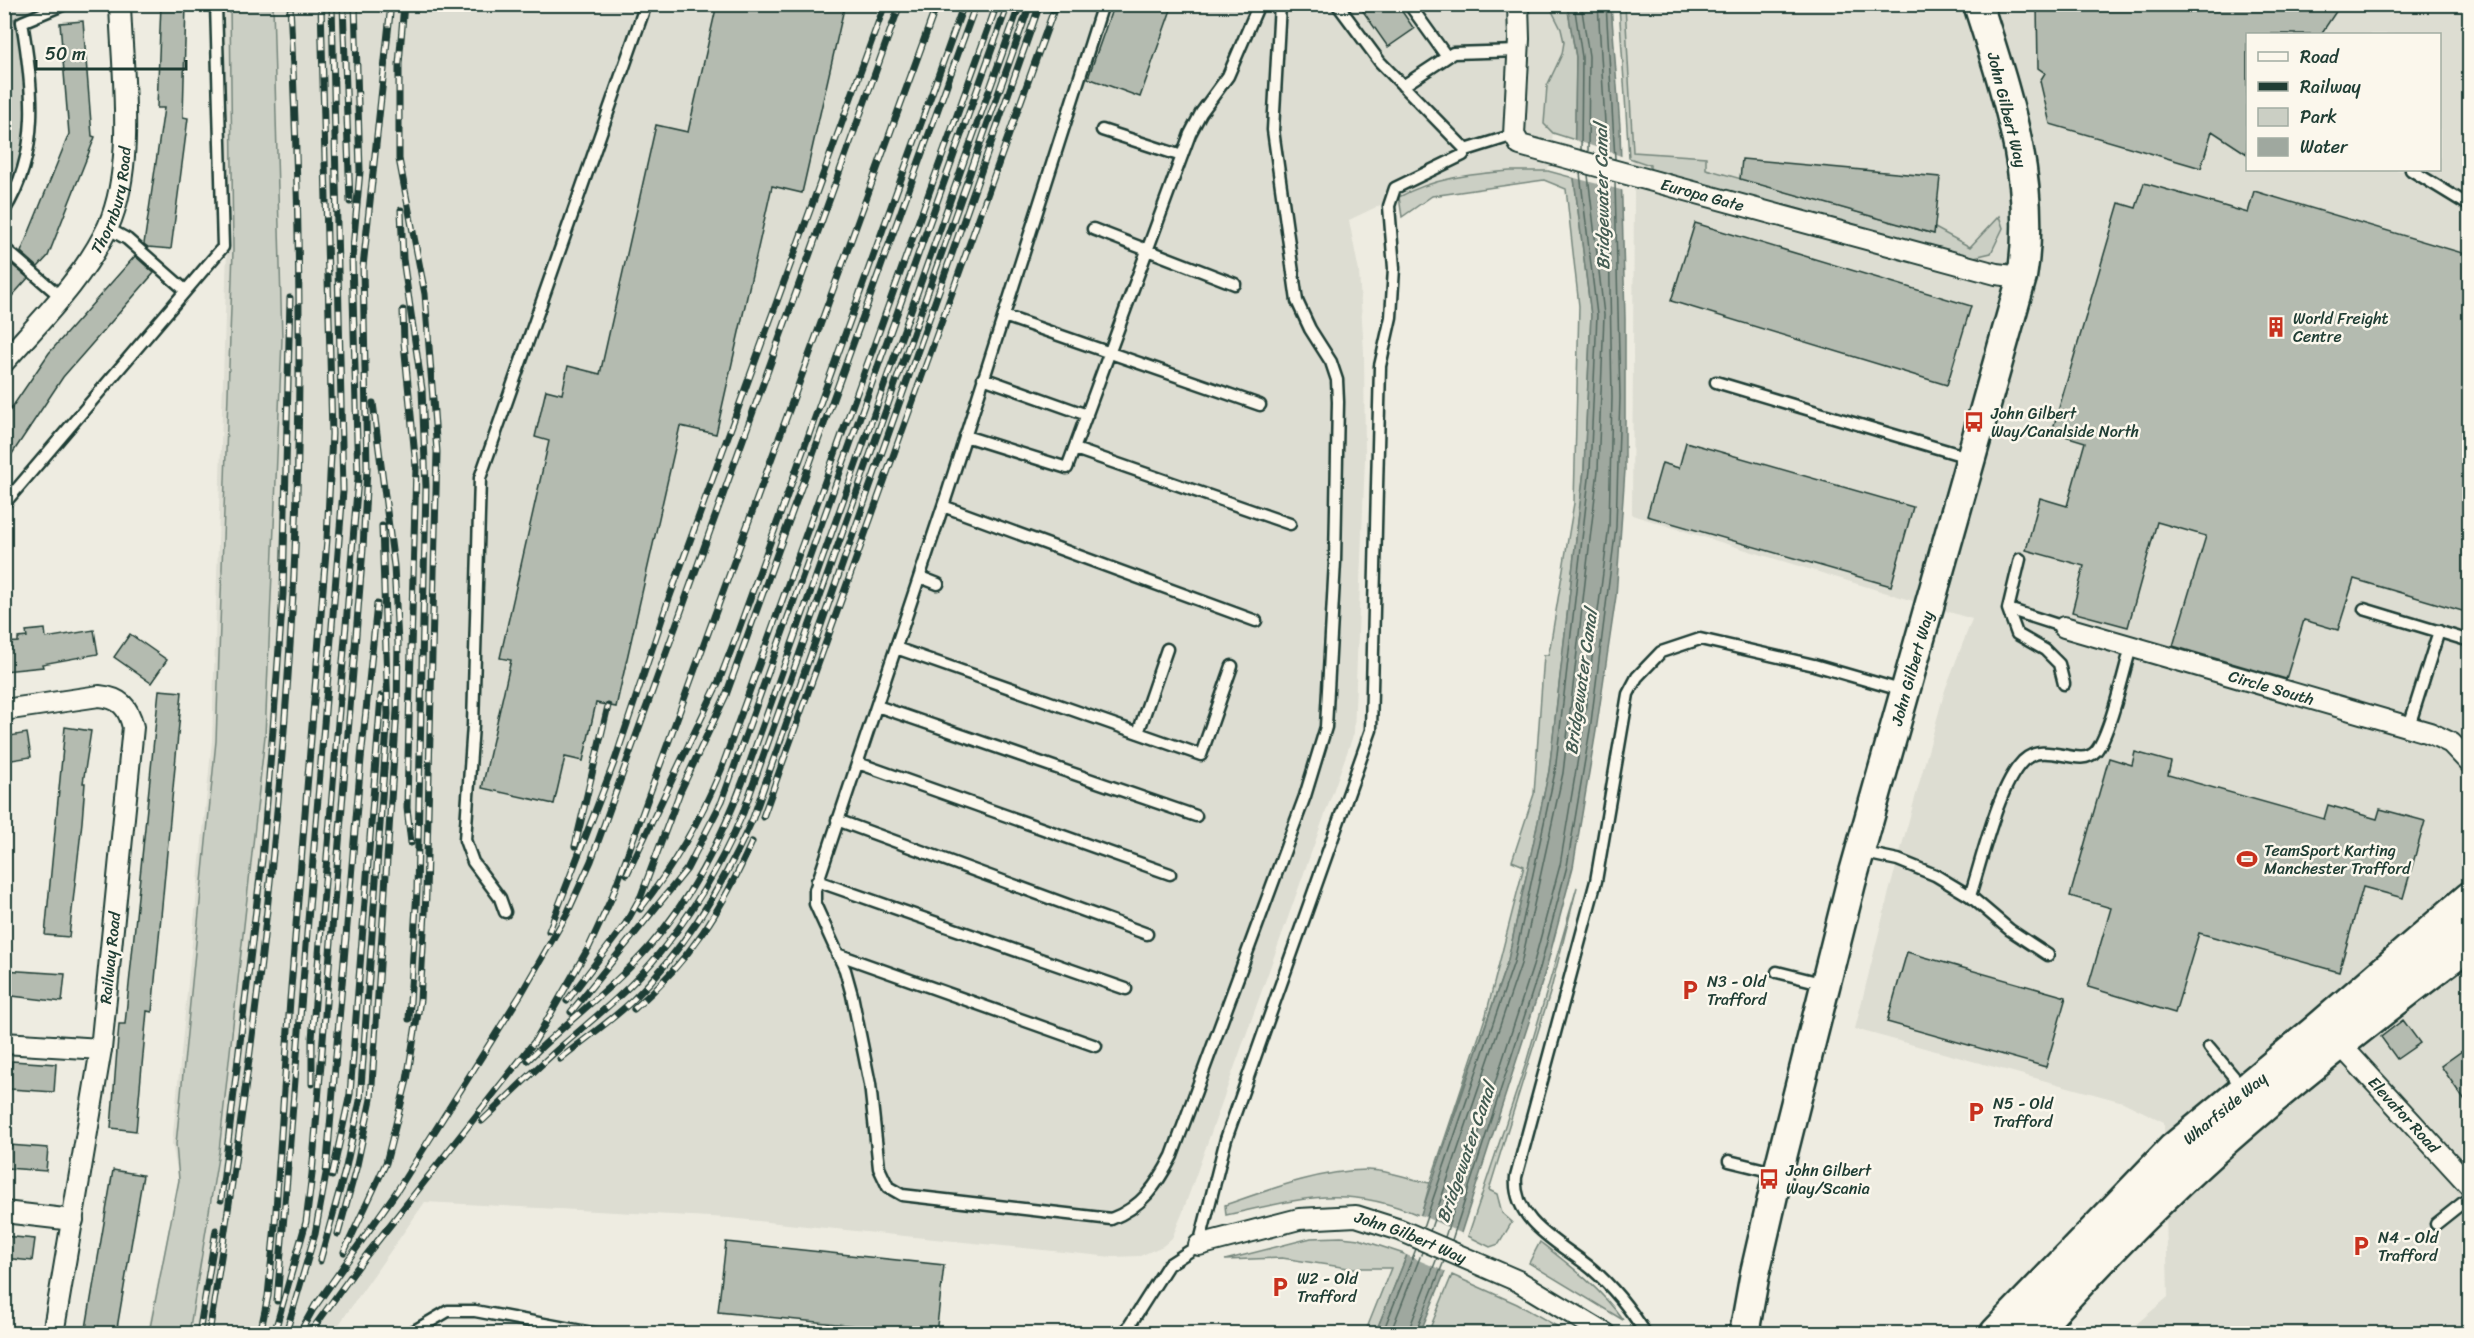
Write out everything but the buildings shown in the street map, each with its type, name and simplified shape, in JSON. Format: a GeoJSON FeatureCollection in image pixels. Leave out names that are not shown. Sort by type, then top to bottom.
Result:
{"type":"FeatureCollection","features":[{"type":"Feature","properties":{"kind":"highway","name":"Wharfside Way"},"geometry":{"type":"LineString","coordinates":[[1997,1334],[2166,1158],[2245,1089],[2314,1034],[2469,899]]}},
{"type":"Feature","properties":{"kind":"highway","name":"Wharfside Way"},"geometry":{"type":"LineString","coordinates":[[2030,1334],[2147,1210],[2338,1042],[2469,941]]}},
{"type":"Feature","properties":{"kind":"street","name":"Thornbury Road"},"geometry":{"type":"LineString","coordinates":[[4,362],[62,297],[107,228],[121,183],[125,157],[120,4]]}},
{"type":"Feature","properties":{"kind":"street"},"geometry":{"type":"LineString","coordinates":[[1514,135],[1519,51],[1518,4]]}},
{"type":"Feature","properties":{"kind":"street","name":"John Gilbert Way"},"geometry":{"type":"LineString","coordinates":[[1744,1334],[1755,1273],[1778,1173],[1860,852],[2022,277],[2027,240],[2025,184],[2012,115],[1978,4]]}},
{"type":"Feature","properties":{"kind":"street","name":"Europa Gate"},"geometry":{"type":"LineString","coordinates":[[1514,135],[1520,145],[1996,274],[2022,277]]}},
{"type":"Feature","properties":{"kind":"street","name":"Circle South"},"geometry":{"type":"LineString","coordinates":[[2064,627],[2409,726],[2451,743],[2469,763]]}},
{"type":"Feature","properties":{"kind":"street","name":"Railway Road"},"geometry":{"type":"LineString","coordinates":[[4,710],[99,696],[113,697],[124,705],[130,714],[133,727],[101,1050],[53,1334]]}},
{"type":"Feature","properties":{"kind":"street","name":"Elevator Road"},"geometry":{"type":"LineString","coordinates":[[2338,1042],[2469,1186]]}},
{"type":"Feature","properties":{"kind":"street"},"geometry":{"type":"LineString","coordinates":[[4,1043],[101,1050]]}},
{"type":"Feature","properties":{"kind":"street"},"geometry":{"type":"LineString","coordinates":[[4,1212],[73,1220]]}},
{"type":"Feature","properties":{"kind":"street","name":"John Gilbert Way"},"geometry":{"type":"LineString","coordinates":[[1199,1245],[1275,1224],[1317,1216],[1356,1216],[1400,1230],[1518,1281],[1606,1334]]}},
{"type":"Feature","properties":{"kind":"lane"},"geometry":{"type":"LineString","coordinates":[[4,211],[22,179],[30,139],[30,87],[22,22],[65,4]]}},
{"type":"Feature","properties":{"kind":"lane"},"geometry":{"type":"LineString","coordinates":[[4,504],[223,247],[216,4]]}},
{"type":"Feature","properties":{"kind":"lane"},"geometry":{"type":"LineString","coordinates":[[505,912],[500,898],[473,862],[465,840],[474,725],[480,478],[646,4]]}},
{"type":"Feature","properties":{"kind":"lane"},"geometry":{"type":"LineString","coordinates":[[1103,4],[1054,151],[1004,316],[920,577],[817,881],[815,904],[852,995],[864,1045],[879,1168],[883,1180],[894,1192],[1111,1219],[1139,1204],[1151,1193],[1173,1156],[1317,757],[1329,704],[1335,550],[1336,380],[1331,362],[1310,329],[1297,301],[1273,130],[1280,4]]}},
{"type":"Feature","properties":{"kind":"lane"},"geometry":{"type":"LineString","coordinates":[[965,436],[1067,468],[1182,156],[1201,113],[1228,76],[1259,4]]}},
{"type":"Feature","properties":{"kind":"lane"},"geometry":{"type":"LineString","coordinates":[[1337,4],[1380,62],[1466,150]]}},
{"type":"Feature","properties":{"kind":"lane"},"geometry":{"type":"LineString","coordinates":[[1409,4],[1447,57]]}},
{"type":"Feature","properties":{"kind":"lane"},"geometry":{"type":"LineString","coordinates":[[1403,86],[1447,57],[1464,51],[1519,51]]}},
{"type":"Feature","properties":{"kind":"lane"},"geometry":{"type":"LineString","coordinates":[[1102,130],[1182,156]]}},
{"type":"Feature","properties":{"kind":"lane"},"geometry":{"type":"LineString","coordinates":[[1124,1334],[1168,1265],[1199,1245],[1226,1139],[1371,730],[1380,366],[1391,317],[1394,268],[1389,206],[1395,188],[1463,155],[1466,150],[1514,135]]}},
{"type":"Feature","properties":{"kind":"lane"},"geometry":{"type":"LineString","coordinates":[[2414,171],[2469,207]]}},
{"type":"Feature","properties":{"kind":"lane"},"geometry":{"type":"LineString","coordinates":[[107,228],[127,239],[185,290]]}},
{"type":"Feature","properties":{"kind":"lane"},"geometry":{"type":"LineString","coordinates":[[1093,229],[1235,284]]}},
{"type":"Feature","properties":{"kind":"lane"},"geometry":{"type":"LineString","coordinates":[[4,248],[62,297]]}},
{"type":"Feature","properties":{"kind":"lane"},"geometry":{"type":"LineString","coordinates":[[1004,316],[1260,405]]}},
{"type":"Feature","properties":{"kind":"lane"},"geometry":{"type":"LineString","coordinates":[[983,378],[1087,415]]}},
{"type":"Feature","properties":{"kind":"lane"},"geometry":{"type":"LineString","coordinates":[[1716,382],[1971,458]]}},
{"type":"Feature","properties":{"kind":"lane"},"geometry":{"type":"LineString","coordinates":[[1075,449],[1290,525]]}},
{"type":"Feature","properties":{"kind":"lane"},"geometry":{"type":"LineString","coordinates":[[943,506],[1256,621]]}},
{"type":"Feature","properties":{"kind":"lane"},"geometry":{"type":"LineString","coordinates":[[2020,559],[2008,609],[2017,634],[2044,650],[2059,664],[2064,684]]}},
{"type":"Feature","properties":{"kind":"lane"},"geometry":{"type":"LineString","coordinates":[[920,577],[938,585]]}},
{"type":"Feature","properties":{"kind":"lane"},"geometry":{"type":"LineString","coordinates":[[2008,609],[2064,627]]}},
{"type":"Feature","properties":{"kind":"lane"},"geometry":{"type":"LineString","coordinates":[[2364,609],[2469,641]]}},
{"type":"Feature","properties":{"kind":"lane"},"geometry":{"type":"LineString","coordinates":[[2409,726],[2439,631]]}},
{"type":"Feature","properties":{"kind":"lane"},"geometry":{"type":"LineString","coordinates":[[1646,1334],[1620,1297],[1591,1269],[1555,1244],[1522,1210],[1515,1190],[1516,1177],[1596,881],[1628,694],[1637,677],[1661,652],[1700,639],[1780,656],[1905,692]]}},
{"type":"Feature","properties":{"kind":"lane"},"geometry":{"type":"LineString","coordinates":[[1970,896],[2009,779],[2025,759],[2042,751],[2083,758],[2095,752],[2103,737],[2131,647]]}},
{"type":"Feature","properties":{"kind":"lane"},"geometry":{"type":"LineString","coordinates":[[896,648],[1201,755],[1232,666]]}},
{"type":"Feature","properties":{"kind":"lane"},"geometry":{"type":"LineString","coordinates":[[1138,733],[1167,649]]}},
{"type":"Feature","properties":{"kind":"lane"},"geometry":{"type":"LineString","coordinates":[[877,706],[1196,816]]}},
{"type":"Feature","properties":{"kind":"lane"},"geometry":{"type":"LineString","coordinates":[[858,763],[1170,874]]}},
{"type":"Feature","properties":{"kind":"lane"},"geometry":{"type":"LineString","coordinates":[[837,820],[1147,934]]}},
{"type":"Feature","properties":{"kind":"lane"},"geometry":{"type":"LineString","coordinates":[[1860,852],[1898,860],[1935,875],[1970,896],[2010,930],[2048,955]]}},
{"type":"Feature","properties":{"kind":"lane"},"geometry":{"type":"LineString","coordinates":[[817,881],[1126,989]]}},
{"type":"Feature","properties":{"kind":"lane"},"geometry":{"type":"LineString","coordinates":[[837,954],[1096,1046]]}},
{"type":"Feature","properties":{"kind":"lane"},"geometry":{"type":"LineString","coordinates":[[1777,972],[1826,984]]}},
{"type":"Feature","properties":{"kind":"lane"},"geometry":{"type":"LineString","coordinates":[[2209,1047],[2245,1089]]}},
{"type":"Feature","properties":{"kind":"lane"},"geometry":{"type":"LineString","coordinates":[[1729,1161],[1778,1173]]}},
{"type":"Feature","properties":{"kind":"lane"},"geometry":{"type":"LineString","coordinates":[[2436,1224],[2469,1197]]}},
{"type":"Feature","properties":{"kind":"lane"},"geometry":{"type":"LineString","coordinates":[[409,1334],[448,1311],[475,1311],[598,1334]]}},
{"type":"Feature","properties":{"kind":"shaded area"},"geometry":{"type":"Polygon","coordinates":[[[221,5],[1549,5],[1561,29],[1564,42],[1562,54],[1545,95],[1544,124],[1553,133],[1548,171],[1464,175],[1418,187],[1349,220],[1359,272],[1364,352],[1365,459],[1354,733],[1182,1214],[1172,1238],[1163,1246],[1140,1256],[1112,1257],[729,1218],[425,1202],[333,1333],[147,1334],[179,1180],[172,1144],[212,741],[227,249],[221,5]]]}},
{"type":"Feature","properties":{"kind":"shaded area"},"geometry":{"type":"Polygon","coordinates":[[[1625,5],[2469,5],[2469,1333],[2126,1333],[2168,1297],[2164,1122],[2123,1102],[1855,1029],[1889,892],[1945,690],[1972,619],[1632,515],[1634,193],[1625,5]]]}},
{"type":"Feature","properties":{"kind":"green space"},"geometry":{"type":"Polygon","coordinates":[[[5,5],[52,5],[14,19],[23,56],[26,88],[24,155],[5,203],[5,5]]]}},
{"type":"Feature","properties":{"kind":"green space"},"geometry":{"type":"Polygon","coordinates":[[[230,5],[273,5],[282,340],[265,736],[219,1151],[189,1333],[149,1333],[179,1180],[176,1144],[216,741],[233,250],[230,5]]]}},
{"type":"Feature","properties":{"kind":"green space"},"geometry":{"type":"Polygon","coordinates":[[[1549,5],[1567,5],[1576,57],[1575,140],[1553,133],[1544,124],[1547,86],[1562,54],[1564,42],[1561,29],[1549,5]]]}},
{"type":"Feature","properties":{"kind":"green space"},"geometry":{"type":"Polygon","coordinates":[[[1619,5],[1625,5],[1633,152],[1706,157],[1706,169],[1934,234],[1935,228],[1970,247],[1999,216],[2003,228],[1991,253],[1974,257],[1960,256],[1650,169],[1650,165],[1629,158],[1619,5]]]}},
{"type":"Feature","properties":{"kind":"green space"},"geometry":{"type":"Polygon","coordinates":[[[1510,171],[1548,171],[1574,178],[1591,315],[1584,470],[1549,771],[1508,960],[1430,1183],[1486,1015],[1524,866],[1512,861],[1534,794],[1544,655],[1548,655],[1550,647],[1574,503],[1579,306],[1566,189],[1544,180],[1432,196],[1402,217],[1399,197],[1426,185],[1467,176],[1510,171]]]}},
{"type":"Feature","properties":{"kind":"green space"},"geometry":{"type":"Polygon","coordinates":[[[1577,887],[1550,993],[1489,1190],[1497,1194],[1502,1213],[1512,1222],[1499,1244],[1490,1247],[1468,1236],[1526,1063],[1577,887]]]}},
{"type":"Feature","properties":{"kind":"green space"},"geometry":{"type":"Polygon","coordinates":[[[1375,1170],[1430,1183],[1421,1216],[1394,1206],[1346,1197],[1301,1200],[1226,1215],[1225,1205],[1312,1177],[1348,1171],[1375,1170]]]}},
{"type":"Feature","properties":{"kind":"green space"},"geometry":{"type":"Polygon","coordinates":[[[1311,1238],[1359,1239],[1407,1255],[1375,1334],[1365,1333],[1391,1268],[1348,1268],[1282,1258],[1225,1260],[1311,1238]]]}},
{"type":"Feature","properties":{"kind":"green space"},"geometry":{"type":"Polygon","coordinates":[[[1540,1242],[1595,1288],[1623,1320],[1529,1263],[1540,1242]]]}},
{"type":"Feature","properties":{"kind":"green space"},"geometry":{"type":"Polygon","coordinates":[[[1452,1275],[1517,1304],[1569,1333],[1428,1333],[1452,1275]]]}},
{"type":"Feature","properties":{"kind":"water","name":"Bridgewater Canal"},"geometry":{"type":"Polygon","coordinates":[[[1567,5],[1611,5],[1620,127],[1625,319],[1625,470],[1616,596],[1573,867],[1546,969],[1461,1233],[1420,1333],[1375,1334],[1407,1255],[1508,960],[1549,771],[1584,470],[1591,315],[1574,178],[1576,57],[1567,5]]]}},
{"type":"Feature","properties":{"kind":"pier"},"geometry":{"type":"Polygon","coordinates":[[[1572,139],[1624,157],[1625,191],[1571,177],[1572,139]]]}},
{"type":"Feature","properties":{"kind":"pier"},"geometry":{"type":"Polygon","coordinates":[[[1418,1214],[1463,1234],[1449,1273],[1404,1254],[1418,1214]]]}},
{"type":"Feature","properties":{"kind":"railway"},"geometry":{"type":"LineString","coordinates":[[209,1334],[237,1150],[261,965],[280,780],[293,594],[298,447],[299,299],[290,4]]}},
{"type":"Feature","properties":{"kind":"railway"},"geometry":{"type":"LineString","coordinates":[[260,1334],[268,1296],[275,1225],[290,1000],[327,539],[332,434],[321,4]]}},
{"type":"Feature","properties":{"kind":"railway"},"geometry":{"type":"LineString","coordinates":[[277,1301],[343,491],[332,4]]}},
{"type":"Feature","properties":{"kind":"railway"},"geometry":{"type":"LineString","coordinates":[[343,4],[350,202]]}},
{"type":"Feature","properties":{"kind":"railway"},"geometry":{"type":"LineString","coordinates":[[312,1084],[312,1039],[358,479],[352,259],[360,171],[355,4]]}},
{"type":"Feature","properties":{"kind":"railway"},"geometry":{"type":"LineString","coordinates":[[274,1334],[306,1222],[312,1174],[363,549],[367,468],[363,267],[391,4]]}},
{"type":"Feature","properties":{"kind":"railway"},"geometry":{"type":"LineString","coordinates":[[344,1252],[386,1163],[407,1080],[420,1000],[426,895],[437,452],[425,294],[399,159],[399,64],[404,4]]}},
{"type":"Feature","properties":{"kind":"railway"},"geometry":{"type":"LineString","coordinates":[[549,931],[615,760],[667,604],[885,4]]}},
{"type":"Feature","properties":{"kind":"railway"},"geometry":{"type":"LineString","coordinates":[[314,1308],[397,1191],[521,994],[567,914],[591,861],[900,4]]}},
{"type":"Feature","properties":{"kind":"railway"},"geometry":{"type":"LineString","coordinates":[[309,1334],[365,1257],[535,1041],[589,947],[612,897],[937,4]]}},
{"type":"Feature","properties":{"kind":"railway"},"geometry":{"type":"LineString","coordinates":[[627,874],[719,681],[964,4]]}},
{"type":"Feature","properties":{"kind":"railway"},"geometry":{"type":"LineString","coordinates":[[567,1001],[626,923],[641,896],[680,792],[726,695],[976,4]]}},
{"type":"Feature","properties":{"kind":"railway"},"geometry":{"type":"LineString","coordinates":[[640,909],[685,842],[721,770],[997,4]]}},
{"type":"Feature","properties":{"kind":"railway"},"geometry":{"type":"LineString","coordinates":[[571,1012],[687,869],[722,801],[1008,4]]}},
{"type":"Feature","properties":{"kind":"railway"},"geometry":{"type":"LineString","coordinates":[[528,1060],[620,977],[648,948],[693,887],[717,843],[746,773],[1020,4]]}},
{"type":"Feature","properties":{"kind":"railway"},"geometry":{"type":"LineString","coordinates":[[482,1121],[542,1063],[610,1005],[643,973],[692,909],[725,853],[743,813],[1030,4]]}},
{"type":"Feature","properties":{"kind":"railway"},"geometry":{"type":"LineString","coordinates":[[560,1059],[624,1009],[669,960],[716,892],[753,818],[1040,4]]}},
{"type":"Feature","properties":{"kind":"railway"},"geometry":{"type":"LineString","coordinates":[[763,817],[1056,4]]}},
{"type":"Feature","properties":{"kind":"railway"},"geometry":{"type":"LineString","coordinates":[[401,210],[403,259],[422,389],[426,487],[417,890],[409,1019]]}},
{"type":"Feature","properties":{"kind":"railway"},"geometry":{"type":"LineString","coordinates":[[221,1200],[262,860],[273,729],[283,594],[290,298]]}},
{"type":"Feature","properties":{"kind":"railway"},"geometry":{"type":"LineString","coordinates":[[403,310],[416,467],[407,808],[411,843]]}},
{"type":"Feature","properties":{"kind":"railway"},"geometry":{"type":"LineString","coordinates":[[338,1234],[357,1165],[371,1099],[397,710],[398,643],[394,566],[373,403]]}},
{"type":"Feature","properties":{"kind":"railway"},"geometry":{"type":"LineString","coordinates":[[320,1261],[346,1167],[360,1101],[388,714],[382,526]]}},
{"type":"Feature","properties":{"kind":"railway"},"geometry":{"type":"LineString","coordinates":[[286,1333],[315,1234],[326,1174],[361,759],[377,604]]}},
{"type":"Feature","properties":{"kind":"railway"},"geometry":{"type":"LineString","coordinates":[[332,1176],[350,1094],[381,696]]}},
{"type":"Feature","properties":{"kind":"railway"},"geometry":{"type":"LineString","coordinates":[[575,846],[608,706]]}},
{"type":"Feature","properties":{"kind":"railway"},"geometry":{"type":"LineString","coordinates":[[634,1009],[672,972],[703,933],[729,890],[752,842]]}},
{"type":"Feature","properties":{"kind":"railway"},"geometry":{"type":"LineString","coordinates":[[199,1334],[216,1230]]}},
{"type":"Feature","properties":{"kind":"railway"},"geometry":{"type":"LineString","coordinates":[[299,1334],[317,1302]]}},
{"type":"Feature","properties":{"kind":"place","name":"World Freight Centre"},"geometry":{"type":"Point","coordinates":[2276,327]}},
{"type":"Feature","properties":{"kind":"place","name":"John Gilbert Way/Canalside North"},"geometry":{"type":"Point","coordinates":[1974,422]}},
{"type":"Feature","properties":{"kind":"place","name":"TeamSport Karting Manchester Trafford"},"geometry":{"type":"Point","coordinates":[2247,859]}},
{"type":"Feature","properties":{"kind":"place","name":"N3 - Old Trafford"},"geometry":{"type":"Point","coordinates":[1690,990]}},
{"type":"Feature","properties":{"kind":"place","name":"N5 - Old Trafford"},"geometry":{"type":"Point","coordinates":[1976,1112]}},
{"type":"Feature","properties":{"kind":"place","name":"John Gilbert Way/Scania"},"geometry":{"type":"Point","coordinates":[1769,1179]}},
{"type":"Feature","properties":{"kind":"place","name":"N4 - Old Trafford"},"geometry":{"type":"Point","coordinates":[2361,1246]}},
{"type":"Feature","properties":{"kind":"place","name":"W2 - Old Trafford"},"geometry":{"type":"Point","coordinates":[1280,1287]}}]}
